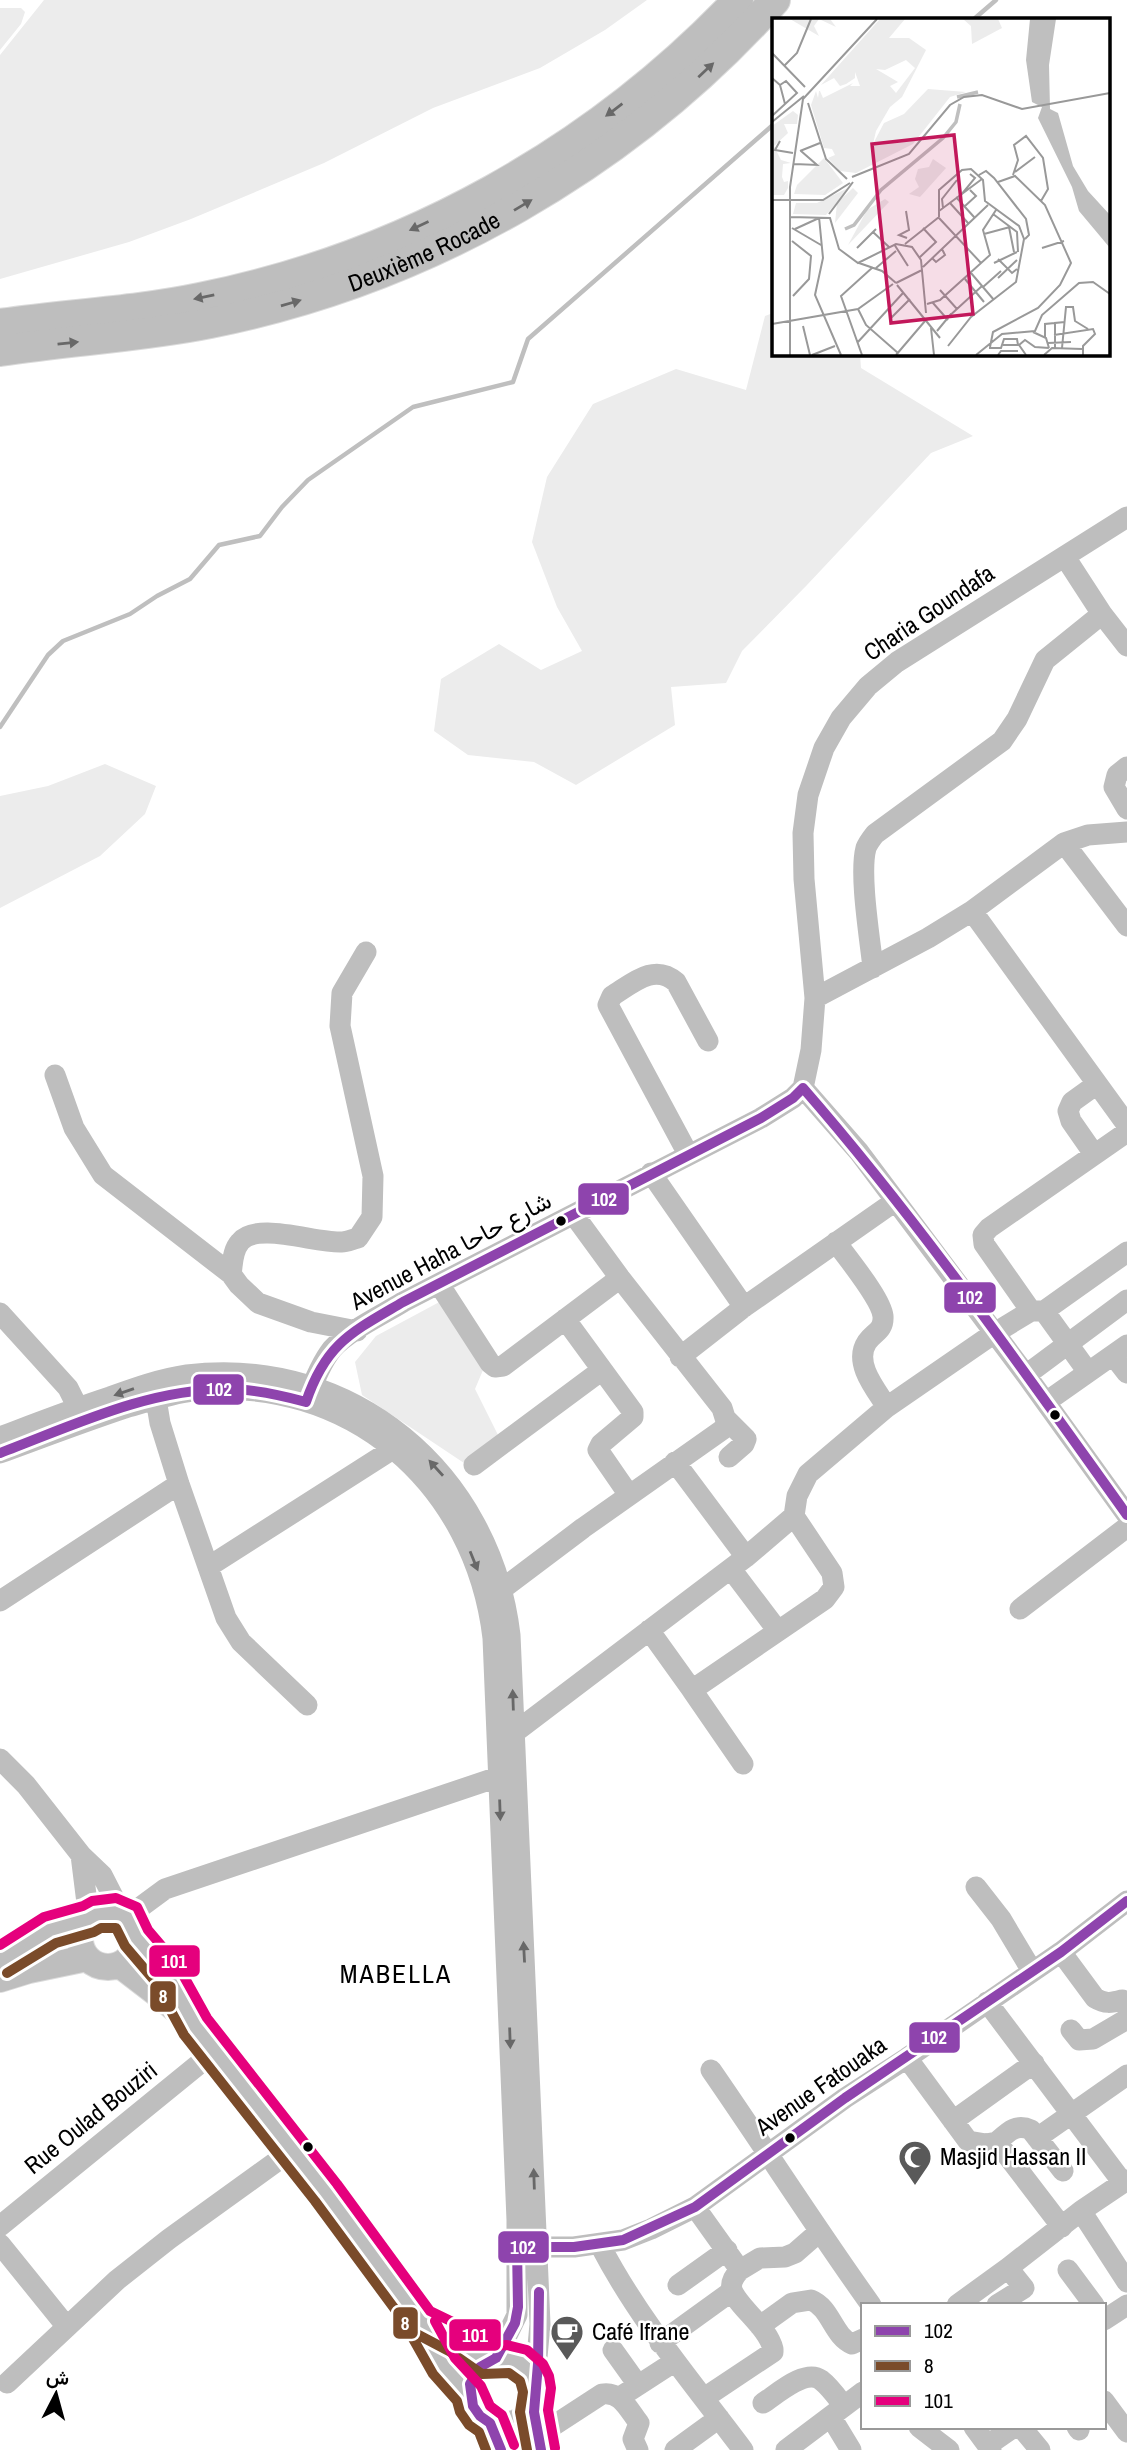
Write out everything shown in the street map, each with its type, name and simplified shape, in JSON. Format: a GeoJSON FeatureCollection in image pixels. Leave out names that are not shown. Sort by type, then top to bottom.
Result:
{"type":"FeatureCollection","features":[{"type":"Feature","properties":{"kind":"highway","name":"Deuxième Rocade"},"geometry":{"type":"LineString","coordinates":[[0,324],[114,312],[212,296],[330,263],[412,230],[492,190],[586,131],[673,63],[738,0]]}},
{"type":"Feature","properties":{"kind":"highway","name":"Deuxième Rocade"},"geometry":{"type":"LineString","coordinates":[[0,351],[155,333],[223,321],[345,286],[431,252],[553,187],[629,134],[701,75],[775,0]]}},
{"type":"Feature","properties":{"kind":"main road"},"geometry":{"type":"LineString","coordinates":[[0,1961],[50,1930],[89,1919],[104,1911],[129,1924],[166,1972],[195,2026]]}},
{"type":"Feature","properties":{"kind":"main road"},"geometry":{"type":"LineString","coordinates":[[89,1919],[83,1926],[80,1942],[87,1958],[102,1967],[120,1965],[132,1954],[129,1924]]}},
{"type":"Feature","properties":{"kind":"main road"},"geometry":{"type":"LineString","coordinates":[[0,1979],[87,1958]]}},
{"type":"Feature","properties":{"kind":"main road"},"geometry":{"type":"LineString","coordinates":[[120,1965],[195,2026],[326,2193],[421,2322],[444,2366],[470,2394]]}},
{"type":"Feature","properties":{"kind":"main road"},"geometry":{"type":"LineString","coordinates":[[421,2322],[492,2360],[515,2360],[531,2371],[536,2379],[538,2394],[533,2408],[519,2422],[499,2425],[496,2442]]}},
{"type":"Feature","properties":{"kind":"main road"},"geometry":{"type":"LineString","coordinates":[[492,2360],[474,2375],[470,2394],[472,2406],[496,2442]]}},
{"type":"Feature","properties":{"kind":"main road"},"geometry":{"type":"LineString","coordinates":[[533,2408],[540,2442]]}},
{"type":"Feature","properties":{"kind":"street","name":"Charia Goundafa"},"geometry":{"type":"LineString","coordinates":[[803,1088],[811,1050],[815,998],[804,879],[803,833],[808,795],[824,748],[841,718],[868,686],[897,662],[1127,517]]}},
{"type":"Feature","properties":{"kind":"street"},"geometry":{"type":"LineString","coordinates":[[1065,557],[1102,614],[1127,646]]}},
{"type":"Feature","properties":{"kind":"street"},"geometry":{"type":"LineString","coordinates":[[873,968],[865,890],[864,858],[869,843],[875,834],[1002,741],[1017,719],[1045,660],[1102,614]]}},
{"type":"Feature","properties":{"kind":"street"},"geometry":{"type":"LineString","coordinates":[[1127,767],[1114,780],[1116,794],[1127,809]]}},
{"type":"Feature","properties":{"kind":"street"},"geometry":{"type":"LineString","coordinates":[[815,998],[972,911],[1064,843],[1088,835],[1127,832]]}},
{"type":"Feature","properties":{"kind":"street"},"geometry":{"type":"LineString","coordinates":[[1064,843],[1127,926]]}},
{"type":"Feature","properties":{"kind":"street"},"geometry":{"type":"LineString","coordinates":[[972,911],[1127,1125]]}},
{"type":"Feature","properties":{"kind":"street"},"geometry":{"type":"LineString","coordinates":[[231,1274],[234,1253],[241,1240],[251,1234],[289,1235],[341,1242],[358,1238],[372,1217],[373,1176],[340,1026],[342,993],[366,952]]}},
{"type":"Feature","properties":{"kind":"street"},"geometry":{"type":"LineString","coordinates":[[695,1151],[613,998],[652,974],[668,975],[676,982],[708,1041]]}},
{"type":"Feature","properties":{"kind":"street"},"geometry":{"type":"LineString","coordinates":[[55,1075],[74,1128],[103,1175],[231,1274],[258,1303],[311,1322],[357,1331]]}},
{"type":"Feature","properties":{"kind":"street"},"geometry":{"type":"LineString","coordinates":[[1094,1154],[1071,1121],[1068,1111],[1072,1102],[1097,1084]]}},
{"type":"Feature","properties":{"kind":"street"},"geometry":{"type":"LineString","coordinates":[[803,1088],[859,1152],[1127,1515]]}},
{"type":"Feature","properties":{"kind":"street","name":"Avenue Haha شارع حاحا"},"geometry":{"type":"LineString","coordinates":[[309,1394],[333,1348],[403,1302],[782,1106],[803,1088]]}},
{"type":"Feature","properties":{"kind":"street"},"geometry":{"type":"LineString","coordinates":[[1088,1372],[1068,1344],[984,1244],[983,1235],[989,1228],[1127,1132]]}},
{"type":"Feature","properties":{"kind":"street"},"geometry":{"type":"LineString","coordinates":[[650,1174],[744,1307]]}},
{"type":"Feature","properties":{"kind":"street"},"geometry":{"type":"LineString","coordinates":[[680,1357],[744,1307],[894,1202]]}},
{"type":"Feature","properties":{"kind":"street"},"geometry":{"type":"LineString","coordinates":[[575,1215],[680,1357],[722,1408],[727,1420],[746,1439],[729,1457]]}},
{"type":"Feature","properties":{"kind":"street"},"geometry":{"type":"LineString","coordinates":[[836,1242],[881,1308],[883,1322],[880,1331],[867,1342],[863,1357],[866,1374],[887,1407]]}},
{"type":"Feature","properties":{"kind":"street"},"geometry":{"type":"LineString","coordinates":[[514,1733],[738,1563],[794,1516],[797,1496],[808,1474],[887,1407],[993,1334],[1038,1311],[1127,1252]]}},
{"type":"Feature","properties":{"kind":"street"},"geometry":{"type":"LineString","coordinates":[[439,1284],[495,1367],[503,1366],[620,1278]]}},
{"type":"Feature","properties":{"kind":"street"},"geometry":{"type":"LineString","coordinates":[[1026,1375],[1127,1300]]}},
{"type":"Feature","properties":{"kind":"street"},"geometry":{"type":"LineString","coordinates":[[0,1313],[68,1388],[82,1414]]}},
{"type":"Feature","properties":{"kind":"street"},"geometry":{"type":"LineString","coordinates":[[565,1320],[633,1412],[633,1417],[601,1444],[598,1450],[629,1495]]}},
{"type":"Feature","properties":{"kind":"street"},"geometry":{"type":"LineString","coordinates":[[1046,1402],[1120,1350],[1127,1373]]}},
{"type":"Feature","properties":{"kind":"street"},"geometry":{"type":"LineString","coordinates":[[474,1465],[602,1370]]}},
{"type":"Feature","properties":{"kind":"street"},"geometry":{"type":"LineString","coordinates":[[0,1437],[154,1390],[218,1389],[309,1394],[351,1403],[388,1424],[422,1452],[450,1483],[474,1520],[490,1553],[495,1594],[493,1638],[507,1773],[527,2247],[540,2323],[536,2379]]}},
{"type":"Feature","properties":{"kind":"street"},"geometry":{"type":"LineString","coordinates":[[154,1390],[179,1484],[226,1618],[241,1642],[307,1704]]}},
{"type":"Feature","properties":{"kind":"street"},"geometry":{"type":"LineString","coordinates":[[309,1394],[393,1449],[434,1490],[460,1528],[476,1563],[495,1594],[510,1635],[514,1733],[507,1773]]}},
{"type":"Feature","properties":{"kind":"street"},"geometry":{"type":"LineString","coordinates":[[0,1453],[82,1414]]}},
{"type":"Feature","properties":{"kind":"street"},"geometry":{"type":"LineString","coordinates":[[495,1594],[722,1430],[727,1420]]}},
{"type":"Feature","properties":{"kind":"street"},"geometry":{"type":"LineString","coordinates":[[208,1567],[393,1449]]}},
{"type":"Feature","properties":{"kind":"street"},"geometry":{"type":"LineString","coordinates":[[675,1462],[778,1631]]}},
{"type":"Feature","properties":{"kind":"street"},"geometry":{"type":"LineString","coordinates":[[0,1601],[179,1484]]}},
{"type":"Feature","properties":{"kind":"street"},"geometry":{"type":"LineString","coordinates":[[692,1690],[825,1599],[834,1587],[832,1573],[794,1516]]}},
{"type":"Feature","properties":{"kind":"street"},"geometry":{"type":"LineString","coordinates":[[1020,1609],[1127,1527]]}},
{"type":"Feature","properties":{"kind":"street"},"geometry":{"type":"LineString","coordinates":[[649,1630],[743,1764]]}},
{"type":"Feature","properties":{"kind":"street"},"geometry":{"type":"LineString","coordinates":[[0,1759],[26,1785],[81,1855],[102,1875],[129,1924],[165,1889],[507,1773]]}},
{"type":"Feature","properties":{"kind":"street"},"geometry":{"type":"LineString","coordinates":[[81,1855],[89,1919]]}},
{"type":"Feature","properties":{"kind":"street"},"geometry":{"type":"LineString","coordinates":[[976,1887],[1001,1919],[1032,1972]]}},
{"type":"Feature","properties":{"kind":"street","name":"Avenue Fatouaka"},"geometry":{"type":"LineString","coordinates":[[527,2247],[600,2245],[651,2229],[695,2207],[845,2098],[1061,1952],[1127,1901]]}},
{"type":"Feature","properties":{"kind":"street"},"geometry":{"type":"LineString","coordinates":[[1061,1952],[1095,1998],[1102,2002],[1126,2005]]}},
{"type":"Feature","properties":{"kind":"street"},"geometry":{"type":"LineString","coordinates":[[960,2303],[1081,2211],[1125,2182],[987,2002]]}},
{"type":"Feature","properties":{"kind":"street"},"geometry":{"type":"LineString","coordinates":[[1071,2030],[1079,2040],[1088,2041],[1126,2005]]}},
{"type":"Feature","properties":{"kind":"street","name":"Rue Oulad Bouziri"},"geometry":{"type":"LineString","coordinates":[[0,2226],[215,2051]]}},
{"type":"Feature","properties":{"kind":"street"},"geometry":{"type":"LineString","coordinates":[[907,2058],[968,2141],[986,2144],[997,2142],[1013,2128],[1031,2130],[1063,2171]]}},
{"type":"Feature","properties":{"kind":"street"},"geometry":{"type":"LineString","coordinates":[[953,2121],[1034,2063]]}},
{"type":"Feature","properties":{"kind":"street"},"geometry":{"type":"LineString","coordinates":[[711,2070],[870,2303]]}},
{"type":"Feature","properties":{"kind":"street"},"geometry":{"type":"LineString","coordinates":[[1037,2138],[1127,2075]]}},
{"type":"Feature","properties":{"kind":"street"},"geometry":{"type":"LineString","coordinates":[[997,2142],[1062,2227]]}},
{"type":"Feature","properties":{"kind":"street"},"geometry":{"type":"LineString","coordinates":[[7,2383],[117,2280],[291,2151]]}},
{"type":"Feature","properties":{"kind":"street"},"geometry":{"type":"LineString","coordinates":[[695,2207],[740,2270]]}},
{"type":"Feature","properties":{"kind":"street"},"geometry":{"type":"LineString","coordinates":[[1081,2211],[1119,2250],[1127,2282]]}},
{"type":"Feature","properties":{"kind":"street"},"geometry":{"type":"LineString","coordinates":[[704,2398],[773,2352],[772,2343],[761,2326],[732,2291],[732,2282],[740,2270],[760,2258],[785,2257],[795,2253],[819,2232]]}},
{"type":"Feature","properties":{"kind":"street"},"geometry":{"type":"LineString","coordinates":[[0,2244],[67,2326]]}},
{"type":"Feature","properties":{"kind":"street"},"geometry":{"type":"LineString","coordinates":[[600,2245],[639,2313],[743,2450]]}},
{"type":"Feature","properties":{"kind":"street"},"geometry":{"type":"LineString","coordinates":[[492,2360],[517,2315],[527,2247]]}},
{"type":"Feature","properties":{"kind":"street"},"geometry":{"type":"LineString","coordinates":[[678,2285],[727,2250]]}},
{"type":"Feature","properties":{"kind":"street"},"geometry":{"type":"LineString","coordinates":[[1005,2303],[1030,2297],[1009,2268]]}},
{"type":"Feature","properties":{"kind":"street"},"geometry":{"type":"LineString","coordinates":[[1068,2270],[1093,2303]]}},
{"type":"Feature","properties":{"kind":"street"},"geometry":{"type":"LineString","coordinates":[[660,2343],[732,2291]]}},
{"type":"Feature","properties":{"kind":"street"},"geometry":{"type":"LineString","coordinates":[[761,2326],[792,2303],[811,2300],[823,2307],[845,2341],[852,2344],[861,2340]]}},
{"type":"Feature","properties":{"kind":"street"},"geometry":{"type":"LineString","coordinates":[[1106,2319],[1127,2305]]}},
{"type":"Feature","properties":{"kind":"street"},"geometry":{"type":"LineString","coordinates":[[613,2350],[639,2423],[633,2439],[638,2450]]}},
{"type":"Feature","properties":{"kind":"street"},"geometry":{"type":"LineString","coordinates":[[540,2442],[601,2394],[629,2391],[674,2362]]}},
{"type":"Feature","properties":{"kind":"street"},"geometry":{"type":"LineString","coordinates":[[763,2403],[799,2380],[813,2376],[821,2380],[837,2411],[851,2450]]}},
{"type":"Feature","properties":{"kind":"street"},"geometry":{"type":"LineString","coordinates":[[786,2450],[861,2393]]}},
{"type":"Feature","properties":{"kind":"street"},"geometry":{"type":"LineString","coordinates":[[1106,2404],[1127,2432]]}},
{"type":"Feature","properties":{"kind":"street"},"geometry":{"type":"LineString","coordinates":[[681,2448],[719,2418]]}},
{"type":"Feature","properties":{"kind":"street"},"geometry":{"type":"LineString","coordinates":[[921,2429],[937,2447]]}},
{"type":"Feature","properties":{"kind":"street"},"geometry":{"type":"LineString","coordinates":[[976,2429],[990,2448],[1012,2429]]}},
{"type":"Feature","properties":{"kind":"street"},"geometry":{"type":"LineString","coordinates":[[1023,2429],[1040,2450]]}},
{"type":"Feature","properties":{"kind":"shaded area"},"geometry":{"type":"Polygon","coordinates":[[[44,0],[647,0],[605,30],[540,68],[433,108],[324,163],[129,242],[0,279],[0,55],[44,0]]]}},
{"type":"Feature","properties":{"kind":"shaded area"},"geometry":{"type":"Polygon","coordinates":[[[0,8],[21,8],[25,12],[21,24],[0,50],[0,8]]]}},
{"type":"Feature","properties":{"kind":"shaded area"},"geometry":{"type":"Polygon","coordinates":[[[772,313],[772,355],[860,355],[861,368],[973,436],[931,453],[742,651],[726,683],[671,687],[675,725],[576,785],[534,762],[468,755],[434,731],[441,679],[499,644],[541,670],[582,651],[557,607],[532,542],[547,477],[593,404],[676,369],[746,390],[765,316],[772,313]]]}},
{"type":"Feature","properties":{"kind":"shaded area"},"geometry":{"type":"Polygon","coordinates":[[[105,764],[156,786],[145,814],[100,856],[0,908],[0,796],[48,786],[105,764]]]}},
{"type":"Feature","properties":{"kind":"shaded area"},"geometry":{"type":"Polygon","coordinates":[[[445,1299],[486,1363],[475,1389],[498,1435],[467,1465],[362,1395],[355,1362],[376,1336],[445,1299]]]}},
{"type":"Feature","properties":{"kind":"waterway"},"geometry":{"type":"LineString","coordinates":[[975,18],[996,0]]}},
{"type":"Feature","properties":{"kind":"waterway"},"geometry":{"type":"LineString","coordinates":[[0,727],[48,655],[63,641],[130,614],[190,579],[219,545],[260,536],[282,507],[308,480],[413,407],[513,382],[528,339],[772,126]]}},
{"type":"Feature","properties":{"kind":"transit line","name":"102"},"geometry":{"type":"LineString","coordinates":[[803,1088],[930,1244],[1127,1515]]}},
{"type":"Feature","properties":{"kind":"transit line","name":"102"},"geometry":{"type":"LineString","coordinates":[[0,1453],[111,1411],[168,1395],[237,1389],[306,1402],[322,1366],[332,1352],[369,1322],[761,1118],[793,1098],[803,1088]]}},
{"type":"Feature","properties":{"kind":"transit line","name":"101"},"geometry":{"type":"LineString","coordinates":[[0,1945],[44,1917],[92,1901],[116,1898],[137,1907],[148,1930],[177,1964],[207,2018],[337,2184],[430,2311],[463,2327],[491,2346],[507,2345],[527,2350],[543,2364],[551,2388],[548,2410],[555,2448]]}},
{"type":"Feature","properties":{"kind":"transit line","name":"102"},"geometry":{"type":"LineString","coordinates":[[501,2450],[490,2423],[480,2416],[473,2406],[470,2384],[480,2367],[496,2358],[515,2323],[518,2307],[517,2247],[574,2247],[623,2240],[695,2207],[845,2098],[1061,1952],[1127,1901]]}},
{"type":"Feature","properties":{"kind":"transit line","name":"8"},"geometry":{"type":"LineString","coordinates":[[7,1973],[56,1943],[101,1928],[116,1928],[125,1946],[154,1980],[184,2035],[315,2201],[411,2331],[449,2351],[482,2374],[509,2373],[520,2381],[523,2392],[520,2412],[527,2450]]}},
{"type":"Feature","properties":{"kind":"transit line","name":"102"},"geometry":{"type":"LineString","coordinates":[[539,2292],[534,2412],[541,2450]]}},
{"type":"Feature","properties":{"kind":"transit line","name":"101"},"geometry":{"type":"LineString","coordinates":[[435,2321],[455,2358],[481,2386],[490,2406],[502,2415],[514,2445]]}},
{"type":"Feature","properties":{"kind":"transit line","name":"8"},"geometry":{"type":"LineString","coordinates":[[411,2335],[433,2374],[457,2401],[460,2412],[469,2425],[479,2432],[486,2450]]}},
{"type":"Feature","properties":{"kind":"place","name":"Masjid Hassan II"},"geometry":{"type":"Point","coordinates":[915,2187]}},
{"type":"Feature","properties":{"kind":"place","name":"Café Ifrane"},"geometry":{"type":"Point","coordinates":[567,2362]}},
{"type":"Feature","properties":{"kind":"district","name":"MABELLA"},"geometry":{"type":"Point","coordinates":[396,1974]}}]}
